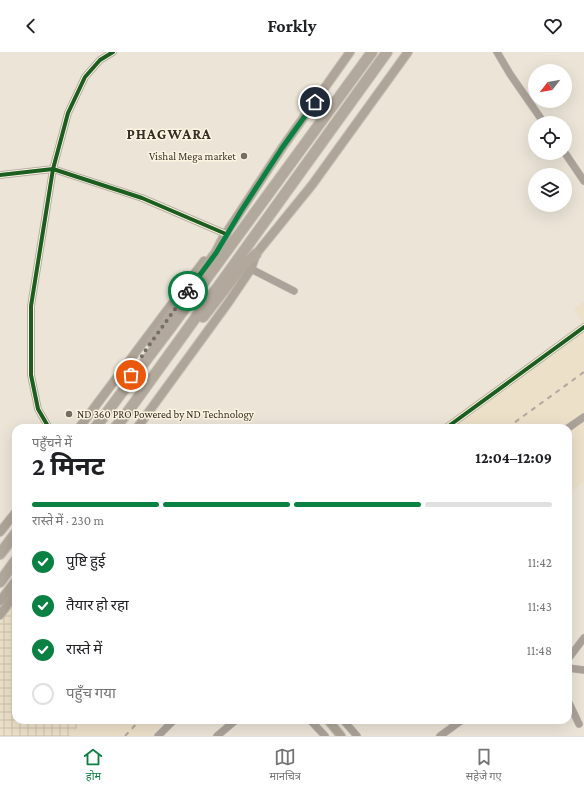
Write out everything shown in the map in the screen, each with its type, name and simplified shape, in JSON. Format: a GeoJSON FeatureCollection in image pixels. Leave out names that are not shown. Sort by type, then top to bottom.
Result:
{"type":"FeatureCollection","features":[{"type":"Feature","properties":{"kind":"highway"},"geometry":{"type":"LineString","coordinates":[[98,424],[372,52]]}},
{"type":"Feature","properties":{"kind":"highway"},"geometry":{"type":"LineString","coordinates":[[127,413],[258,229],[387,52]]}},
{"type":"Feature","properties":{"kind":"highway"},"geometry":{"type":"LineString","coordinates":[[117,399],[145,351],[216,253],[226,234]]}},
{"type":"Feature","properties":{"kind":"highway"},"geometry":{"type":"LineString","coordinates":[[118,424],[154,382],[242,268],[256,254]]}},
{"type":"Feature","properties":{"kind":"highway"},"geometry":{"type":"LineString","coordinates":[[0,554],[12,538]]}},
{"type":"Feature","properties":{"kind":"highway"},"geometry":{"type":"LineString","coordinates":[[0,582],[12,566]]}},
{"type":"Feature","properties":{"kind":"main road"},"geometry":{"type":"LineString","coordinates":[[82,424],[210,253],[226,234],[282,148],[350,52]]}},
{"type":"Feature","properties":{"kind":"main road"},"geometry":{"type":"LineString","coordinates":[[140,424],[220,315],[251,269],[256,254],[312,185],[408,52]]}},
{"type":"Feature","properties":{"kind":"main road"},"geometry":{"type":"LineString","coordinates":[[0,532],[12,517]]}},
{"type":"Feature","properties":{"kind":"main road"},"geometry":{"type":"LineString","coordinates":[[0,601],[12,585]]}},
{"type":"Feature","properties":{"kind":"main road"},"geometry":{"type":"LineString","coordinates":[[0,615],[12,598]]}},
{"type":"Feature","properties":{"kind":"main road"},"geometry":{"type":"LineString","coordinates":[[331,724],[341,736]]}},
{"type":"Feature","properties":{"kind":"street"},"geometry":{"type":"LineString","coordinates":[[47,424],[38,409],[31,374],[31,306],[53,169],[68,113],[85,77],[100,60],[113,52]]}},
{"type":"Feature","properties":{"kind":"street"},"geometry":{"type":"LineString","coordinates":[[498,52],[510,74],[539,116]]}},
{"type":"Feature","properties":{"kind":"street"},"geometry":{"type":"LineString","coordinates":[[570,160],[584,181]]}},
{"type":"Feature","properties":{"kind":"street"},"geometry":{"type":"LineString","coordinates":[[0,175],[53,169],[142,198],[226,234]]}},
{"type":"Feature","properties":{"kind":"street"},"geometry":{"type":"LineString","coordinates":[[251,269],[294,291]]}},
{"type":"Feature","properties":{"kind":"street"},"geometry":{"type":"LineString","coordinates":[[451,424],[584,327]]}},
{"type":"Feature","properties":{"kind":"street"},"geometry":{"type":"LineString","coordinates":[[572,425],[584,417]]}},
{"type":"Feature","properties":{"kind":"street"},"geometry":{"type":"LineString","coordinates":[[572,653],[584,638]]}},
{"type":"Feature","properties":{"kind":"street"},"geometry":{"type":"LineString","coordinates":[[572,668],[584,670]]}},
{"type":"Feature","properties":{"kind":"street"},"geometry":{"type":"LineString","coordinates":[[572,709],[579,724]]}},
{"type":"Feature","properties":{"kind":"street"},"geometry":{"type":"LineString","coordinates":[[158,736],[170,724]]}},
{"type":"Feature","properties":{"kind":"street"},"geometry":{"type":"LineString","coordinates":[[217,736],[231,724]]}},
{"type":"Feature","properties":{"kind":"street"},"geometry":{"type":"LineString","coordinates":[[314,724],[325,736]]}},
{"type":"Feature","properties":{"kind":"street"},"geometry":{"type":"LineString","coordinates":[[346,724],[357,736]]}},
{"type":"Feature","properties":{"kind":"street"},"geometry":{"type":"LineString","coordinates":[[440,736],[456,724]]}},
{"type":"Feature","properties":{"kind":"shaded area"},"geometry":{"type":"Polygon","coordinates":[[[584,301],[584,482],[572,491],[572,424],[443,424],[582,323],[574,309],[584,301]]]}},
{"type":"Feature","properties":{"kind":"shaded area"},"geometry":{"type":"Polygon","coordinates":[[[12,606],[12,724],[80,724],[70,736],[0,736],[0,622],[12,606]]]}},
{"type":"Feature","properties":{"kind":"shaded area"},"geometry":{"type":"Polygon","coordinates":[[[80,724],[162,724],[152,736],[70,736],[80,724]]]}},
{"type":"Feature","properties":{"kind":"railway"},"geometry":{"type":"LineString","coordinates":[[512,424],[584,372]]}},
{"type":"Feature","properties":{"kind":"railway"},"geometry":{"type":"LineString","coordinates":[[125,736],[136,724]]}},
{"type":"Feature","properties":{"kind":"cycle path"},"geometry":{"type":"LineString","coordinates":[[47,424],[38,409],[31,375],[31,306],[53,169],[68,113],[85,77],[100,60],[113,52]]}},
{"type":"Feature","properties":{"kind":"cycle path"},"geometry":{"type":"LineString","coordinates":[[0,175],[53,169],[142,198],[226,234]]}},
{"type":"Feature","properties":{"kind":"cycle path"},"geometry":{"type":"LineString","coordinates":[[451,424],[584,327]]}},
{"type":"Feature","properties":{"kind":"way so far"},"geometry":{"type":"LineString","coordinates":[[131,375],[145,351],[188,291]]}},
{"type":"Feature","properties":{"kind":"place","name":"Vishal Mega market"},"geometry":{"type":"Point","coordinates":[244,156]}},
{"type":"Feature","properties":{"kind":"place","name":"ND 360 PRO Powered by ND Technology"},"geometry":{"type":"Point","coordinates":[69,414]}},
{"type":"Feature","properties":{"kind":"district","name":"PHAGWARA"},"geometry":{"type":"Point","coordinates":[169,134]}},
{"type":"Feature","properties":{"kind":"route"},"geometry":{"type":"LineString","coordinates":[[188,291],[216,253],[226,234],[282,148],[315,102]]}}]}
